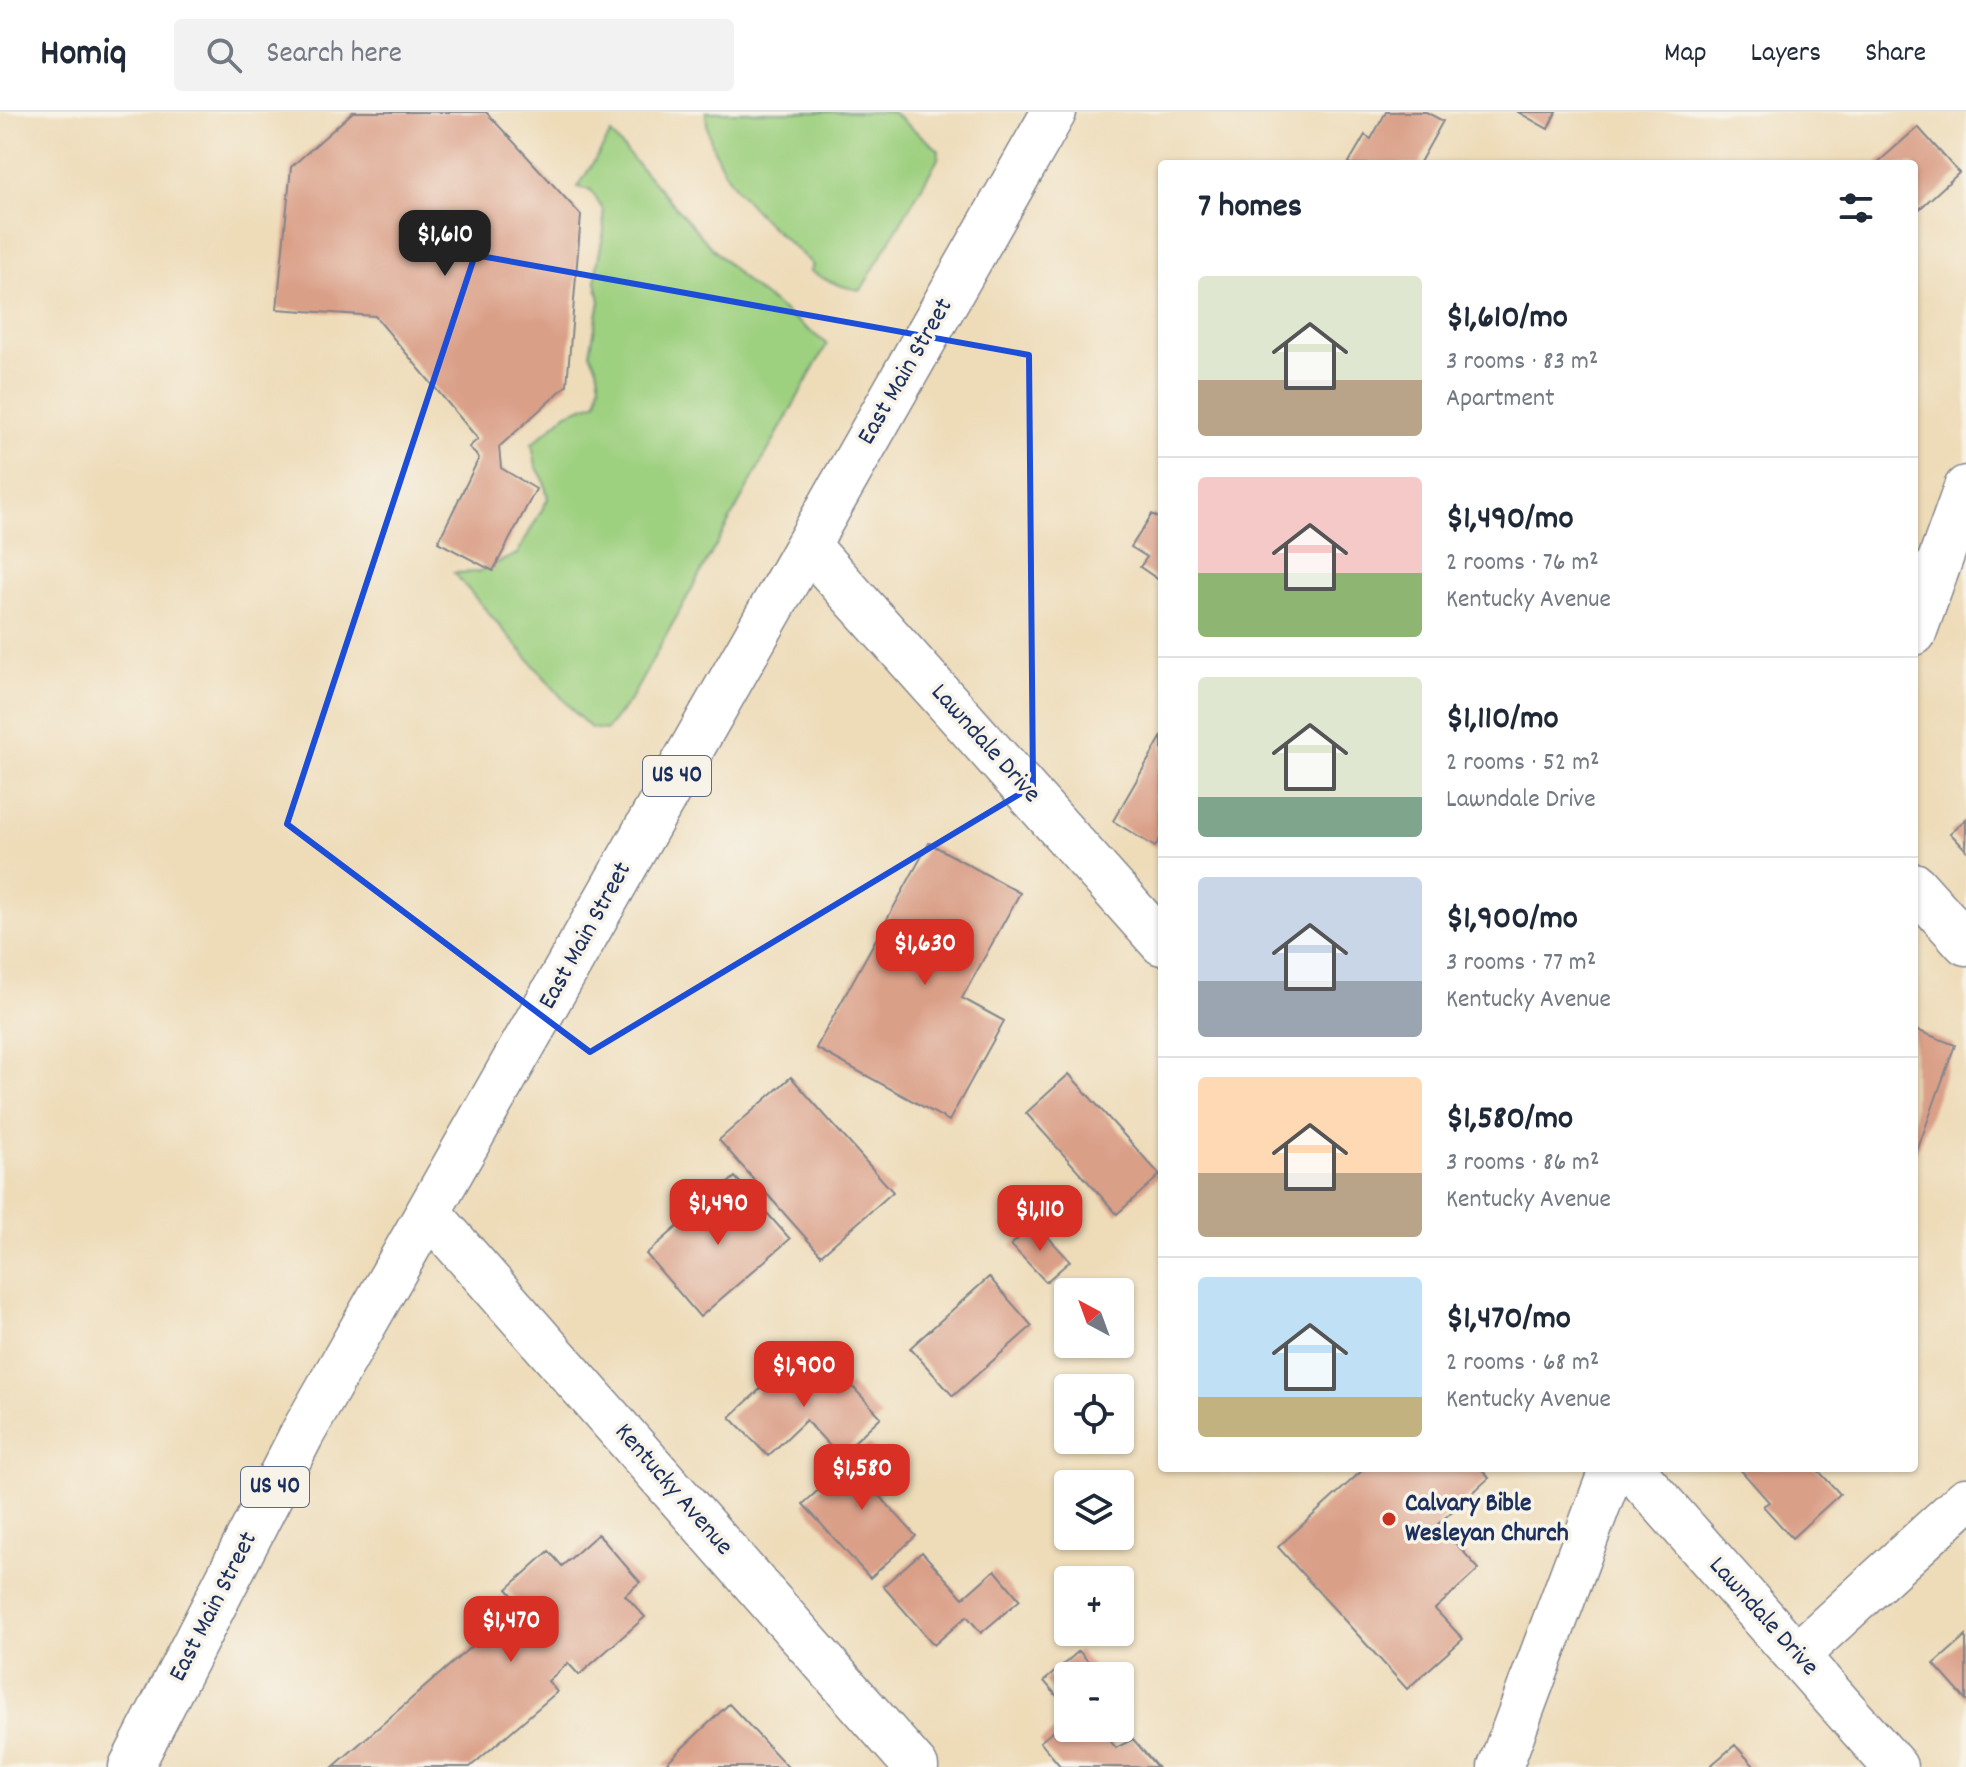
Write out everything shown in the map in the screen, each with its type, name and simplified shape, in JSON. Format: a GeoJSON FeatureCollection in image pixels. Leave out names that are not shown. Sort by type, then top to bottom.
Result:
{"type":"FeatureCollection","features":[{"type":"Feature","properties":{"kind":"street","name":"East Main Street"},"geometry":{"type":"LineString","coordinates":[[131,1767],[302,1434],[1054,112]]}},
{"type":"Feature","properties":{"kind":"street"},"geometry":{"type":"LineString","coordinates":[[1918,622],[1966,488]]}},
{"type":"Feature","properties":{"kind":"street","name":"Lawndale Drive"},"geometry":{"type":"LineString","coordinates":[[808,546],[1158,939]]}},
{"type":"Feature","properties":{"kind":"street"},"geometry":{"type":"LineString","coordinates":[[1918,889],[1966,943]]}},
{"type":"Feature","properties":{"kind":"street","name":"Kentucky Avenue"},"geometry":{"type":"LineString","coordinates":[[429,1213],[914,1766]]}},
{"type":"Feature","properties":{"kind":"street"},"geometry":{"type":"LineString","coordinates":[[1500,1767],[1611,1472]]}},
{"type":"Feature","properties":{"kind":"street","name":"Lawndale Drive"},"geometry":{"type":"LineString","coordinates":[[1635,1472],[1895,1767]]}},
{"type":"Feature","properties":{"kind":"street"},"geometry":{"type":"LineString","coordinates":[[1797,1655],[1966,1500]]}},
{"type":"Feature","properties":{"kind":"highlighted area"},"geometry":{"type":"Polygon","coordinates":[[[475,255],[1029,355],[1033,786],[590,1052],[287,824],[475,255]]]}},
{"type":"Feature","properties":{"kind":"green space"},"geometry":{"type":"Polygon","coordinates":[[[706,112],[892,112],[939,150],[938,159],[861,290],[854,289],[810,271],[813,266],[810,262],[742,196],[717,157],[709,135],[706,112]]]}},
{"type":"Feature","properties":{"kind":"green space"},"geometry":{"type":"Polygon","coordinates":[[[611,134],[709,245],[747,283],[827,344],[631,699],[606,730],[591,728],[576,714],[454,573],[478,572],[517,554],[548,499],[532,444],[567,413],[597,402],[600,383],[590,353],[600,301],[596,281],[604,231],[603,210],[591,190],[578,187],[611,134]]]}},
{"type":"Feature","properties":{"kind":"building"},"geometry":{"type":"Polygon","coordinates":[[[353,112],[486,112],[581,215],[567,385],[499,447],[501,468],[536,489],[493,571],[438,542],[479,458],[469,447],[478,439],[375,316],[277,309],[291,167],[353,112]]]}},
{"type":"Feature","properties":{"kind":"building"},"geometry":{"type":"Polygon","coordinates":[[[1386,112],[1426,112],[1443,121],[1421,160],[1350,160],[1365,135],[1371,139],[1386,112]]]}},
{"type":"Feature","properties":{"kind":"building"},"geometry":{"type":"Polygon","coordinates":[[[1518,112],[1556,112],[1548,129],[1518,112]]]}},
{"type":"Feature","properties":{"kind":"building"},"geometry":{"type":"Polygon","coordinates":[[[1918,127],[1959,173],[1918,210],[1918,160],[1881,160],[1918,127]]]}},
{"type":"Feature","properties":{"kind":"building"},"geometry":{"type":"Polygon","coordinates":[[[1152,514],[1158,518],[1158,579],[1140,567],[1147,557],[1131,547],[1152,514]]]}},
{"type":"Feature","properties":{"kind":"building"},"geometry":{"type":"Polygon","coordinates":[[[1158,743],[1158,842],[1155,847],[1113,821],[1158,743]]]}},
{"type":"Feature","properties":{"kind":"building"},"geometry":{"type":"Polygon","coordinates":[[[1966,819],[1966,850],[1950,833],[1966,819]]]}},
{"type":"Feature","properties":{"kind":"building"},"geometry":{"type":"Polygon","coordinates":[[[929,843],[1020,893],[962,998],[1004,1021],[949,1121],[816,1048],[929,843]]]}},
{"type":"Feature","properties":{"kind":"building"},"geometry":{"type":"Polygon","coordinates":[[[1918,1031],[1955,1045],[1918,1148],[1918,1031]]]}},
{"type":"Feature","properties":{"kind":"building"},"geometry":{"type":"Polygon","coordinates":[[[1069,1074],[1158,1173],[1158,1177],[1117,1214],[1026,1113],[1069,1074]]]}},
{"type":"Feature","properties":{"kind":"building"},"geometry":{"type":"Polygon","coordinates":[[[791,1077],[893,1192],[821,1255],[719,1140],[791,1077]]]}},
{"type":"Feature","properties":{"kind":"building"},"geometry":{"type":"Polygon","coordinates":[[[735,1177],[790,1239],[700,1317],[646,1254],[735,1177]]]}},
{"type":"Feature","properties":{"kind":"building"},"geometry":{"type":"Polygon","coordinates":[[[1035,1223],[1070,1261],[1046,1282],[1011,1245],[1035,1223]]]}},
{"type":"Feature","properties":{"kind":"building"},"geometry":{"type":"Polygon","coordinates":[[[989,1277],[1032,1326],[953,1396],[910,1348],[989,1277]]]}},
{"type":"Feature","properties":{"kind":"building"},"geometry":{"type":"Polygon","coordinates":[[[800,1352],[839,1394],[850,1384],[881,1417],[839,1456],[806,1420],[768,1456],[730,1417],[800,1352]]]}},
{"type":"Feature","properties":{"kind":"building"},"geometry":{"type":"Polygon","coordinates":[[[869,1444],[898,1476],[878,1494],[916,1536],[870,1578],[803,1504],[869,1444]]]}},
{"type":"Feature","properties":{"kind":"building"},"geometry":{"type":"Polygon","coordinates":[[[1361,1472],[1484,1472],[1489,1478],[1438,1524],[1479,1569],[1435,1609],[1463,1639],[1407,1689],[1278,1547],[1361,1472]]]}},
{"type":"Feature","properties":{"kind":"building"},"geometry":{"type":"Polygon","coordinates":[[[1743,1472],[1820,1472],[1840,1494],[1792,1538],[1763,1506],[1769,1502],[1743,1472]]]}},
{"type":"Feature","properties":{"kind":"building"},"geometry":{"type":"Polygon","coordinates":[[[598,1534],[640,1582],[625,1595],[645,1617],[579,1675],[568,1663],[548,1681],[557,1692],[470,1767],[333,1767],[520,1604],[507,1589],[549,1551],[562,1566],[598,1534]]]}},
{"type":"Feature","properties":{"kind":"building"},"geometry":{"type":"Polygon","coordinates":[[[922,1552],[963,1598],[995,1570],[1020,1600],[981,1633],[967,1616],[934,1645],[883,1586],[922,1552]]]}},
{"type":"Feature","properties":{"kind":"building"},"geometry":{"type":"Polygon","coordinates":[[[1966,1636],[1966,1700],[1934,1664],[1966,1636]]]}},
{"type":"Feature","properties":{"kind":"building"},"geometry":{"type":"Polygon","coordinates":[[[1079,1651],[1089,1662],[1066,1662],[1079,1651]]]}},
{"type":"Feature","properties":{"kind":"building"},"geometry":{"type":"Polygon","coordinates":[[[1054,1672],[1054,1693],[1044,1681],[1054,1672]]]}},
{"type":"Feature","properties":{"kind":"building"},"geometry":{"type":"Polygon","coordinates":[[[729,1704],[788,1767],[662,1767],[729,1704]]]}},
{"type":"Feature","properties":{"kind":"building"},"geometry":{"type":"Polygon","coordinates":[[[1054,1730],[1054,1742],[1111,1742],[1116,1748],[1134,1740],[1157,1767],[1061,1767],[1040,1742],[1054,1730]]]}},
{"type":"Feature","properties":{"kind":"building"},"geometry":{"type":"Polygon","coordinates":[[[1735,1745],[1755,1767],[1709,1767],[1735,1745]]]}},
{"type":"Feature","properties":{"kind":"place","name":"Calvary Bible Wesleyan Church"},"geometry":{"type":"Point","coordinates":[1389,1519]}}]}
